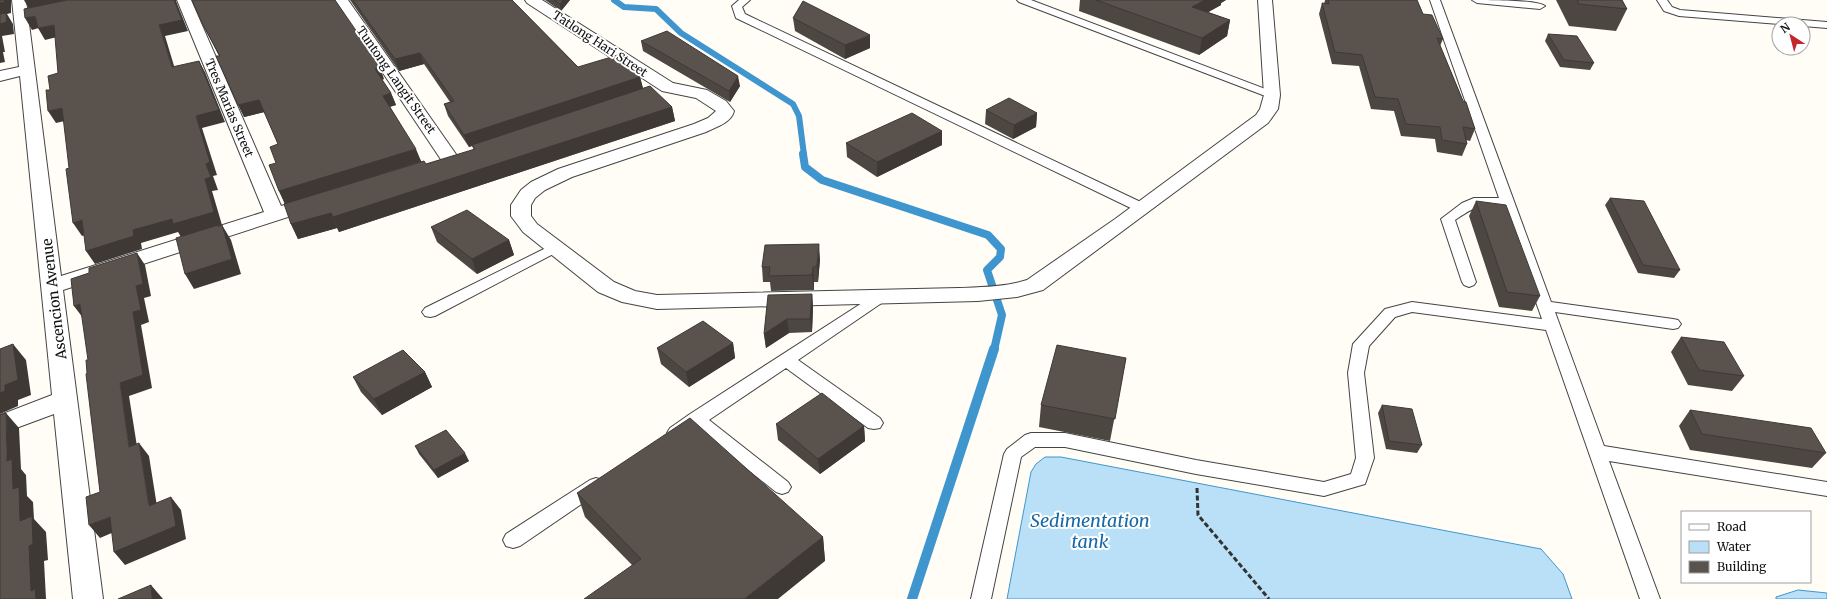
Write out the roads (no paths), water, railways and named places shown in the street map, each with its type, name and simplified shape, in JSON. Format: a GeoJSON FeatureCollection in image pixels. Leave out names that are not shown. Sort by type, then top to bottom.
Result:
{"type":"FeatureCollection","features":[{"type":"Feature","properties":{"kind":"street","name":"Tres Marias Street"},"geometry":{"type":"LineString","coordinates":[[184,0],[275,215]]}},
{"type":"Feature","properties":{"kind":"street","name":"Tuntong Langit Street"},"geometry":{"type":"LineString","coordinates":[[341,0],[451,159]]}},
{"type":"Feature","properties":{"kind":"street","name":"Tatlong Hari Street"},"geometry":{"type":"LineString","coordinates":[[532,0],[668,87]]}},
{"type":"Feature","properties":{"kind":"street"},"geometry":{"type":"LineString","coordinates":[[646,95],[668,87],[701,94],[720,105],[725,111],[724,115],[714,122],[700,128],[565,173],[538,186],[528,194],[521,205],[521,216],[530,228],[606,287],[630,297],[657,302],[959,295],[1007,292],[1024,289],[1035,285],[1262,119],[1269,109],[1272,95],[1265,0]]}},
{"type":"Feature","properties":{"kind":"street","name":"Ascencion Avenue"},"geometry":{"type":"LineString","coordinates":[[21,12],[88,599]]}},
{"type":"Feature","properties":{"kind":"street"},"geometry":{"type":"LineString","coordinates":[[0,76],[27,70]]}},
{"type":"Feature","properties":{"kind":"street"},"geometry":{"type":"LineString","coordinates":[[53,286],[334,196]]}},
{"type":"Feature","properties":{"kind":"street"},"geometry":{"type":"LineString","coordinates":[[0,425],[66,400]]}},
{"type":"Feature","properties":{"kind":"lane"},"geometry":{"type":"LineString","coordinates":[[744,0],[737,6],[740,16],[1142,208]]}},
{"type":"Feature","properties":{"kind":"lane"},"geometry":{"type":"LineString","coordinates":[[1022,0],[1272,95]]}},
{"type":"Feature","properties":{"kind":"lane"},"geometry":{"type":"LineString","coordinates":[[1435,0],[1650,599]]}},
{"type":"Feature","properties":{"kind":"lane"},"geometry":{"type":"LineString","coordinates":[[1477,0],[1540,6]]}},
{"type":"Feature","properties":{"kind":"lane"},"geometry":{"type":"LineString","coordinates":[[1662,0],[1668,9],[1678,13],[1827,25]]}},
{"type":"Feature","properties":{"kind":"lane"},"geometry":{"type":"LineString","coordinates":[[1469,282],[1448,219],[1479,200],[1508,202]]}},
{"type":"Feature","properties":{"kind":"lane"},"geometry":{"type":"LineString","coordinates":[[430,312],[554,248]]}},
{"type":"Feature","properties":{"kind":"lane"},"geometry":{"type":"LineString","coordinates":[[663,441],[881,297]]}},
{"type":"Feature","properties":{"kind":"lane"},"geometry":{"type":"LineString","coordinates":[[1546,306],[1673,324]]}},
{"type":"Feature","properties":{"kind":"lane"},"geometry":{"type":"LineString","coordinates":[[981,599],[1013,454],[1031,440],[1065,440],[1196,467],[1324,489],[1359,479],[1365,458],[1356,373],[1361,344],[1390,313],[1412,307],[1553,326]]}},
{"type":"Feature","properties":{"kind":"lane"},"geometry":{"type":"LineString","coordinates":[[786,359],[874,423]]}},
{"type":"Feature","properties":{"kind":"lane"},"geometry":{"type":"LineString","coordinates":[[696,420],[782,487]]}},
{"type":"Feature","properties":{"kind":"lane"},"geometry":{"type":"LineString","coordinates":[[1597,452],[1827,489]]}},
{"type":"Feature","properties":{"kind":"lane"},"geometry":{"type":"LineString","coordinates":[[513,540],[611,475]]}},
{"type":"Feature","properties":{"kind":"water","name":"Sedimentation tank"},"geometry":{"type":"Polygon","coordinates":[[[1045,457],[1061,457],[1541,549],[1563,574],[1572,599],[1007,599],[1031,472],[1036,464],[1045,457]]]}},
{"type":"Feature","properties":{"kind":"water"},"geometry":{"type":"Polygon","coordinates":[[[1798,590],[1827,593],[1827,599],[1776,599],[1776,597],[1798,590]]]}},
{"type":"Feature","properties":{"kind":"waterway"},"geometry":{"type":"LineString","coordinates":[[614,0],[624,7],[656,9],[681,33],[793,104],[799,116],[804,155]]}},
{"type":"Feature","properties":{"kind":"waterway"},"geometry":{"type":"LineString","coordinates":[[803,154],[805,167],[822,180],[988,235],[1001,249],[1000,257],[987,270],[1002,315],[994,350]]}},
{"type":"Feature","properties":{"kind":"waterway"},"geometry":{"type":"LineString","coordinates":[[912,599],[994,349]]}}]}
